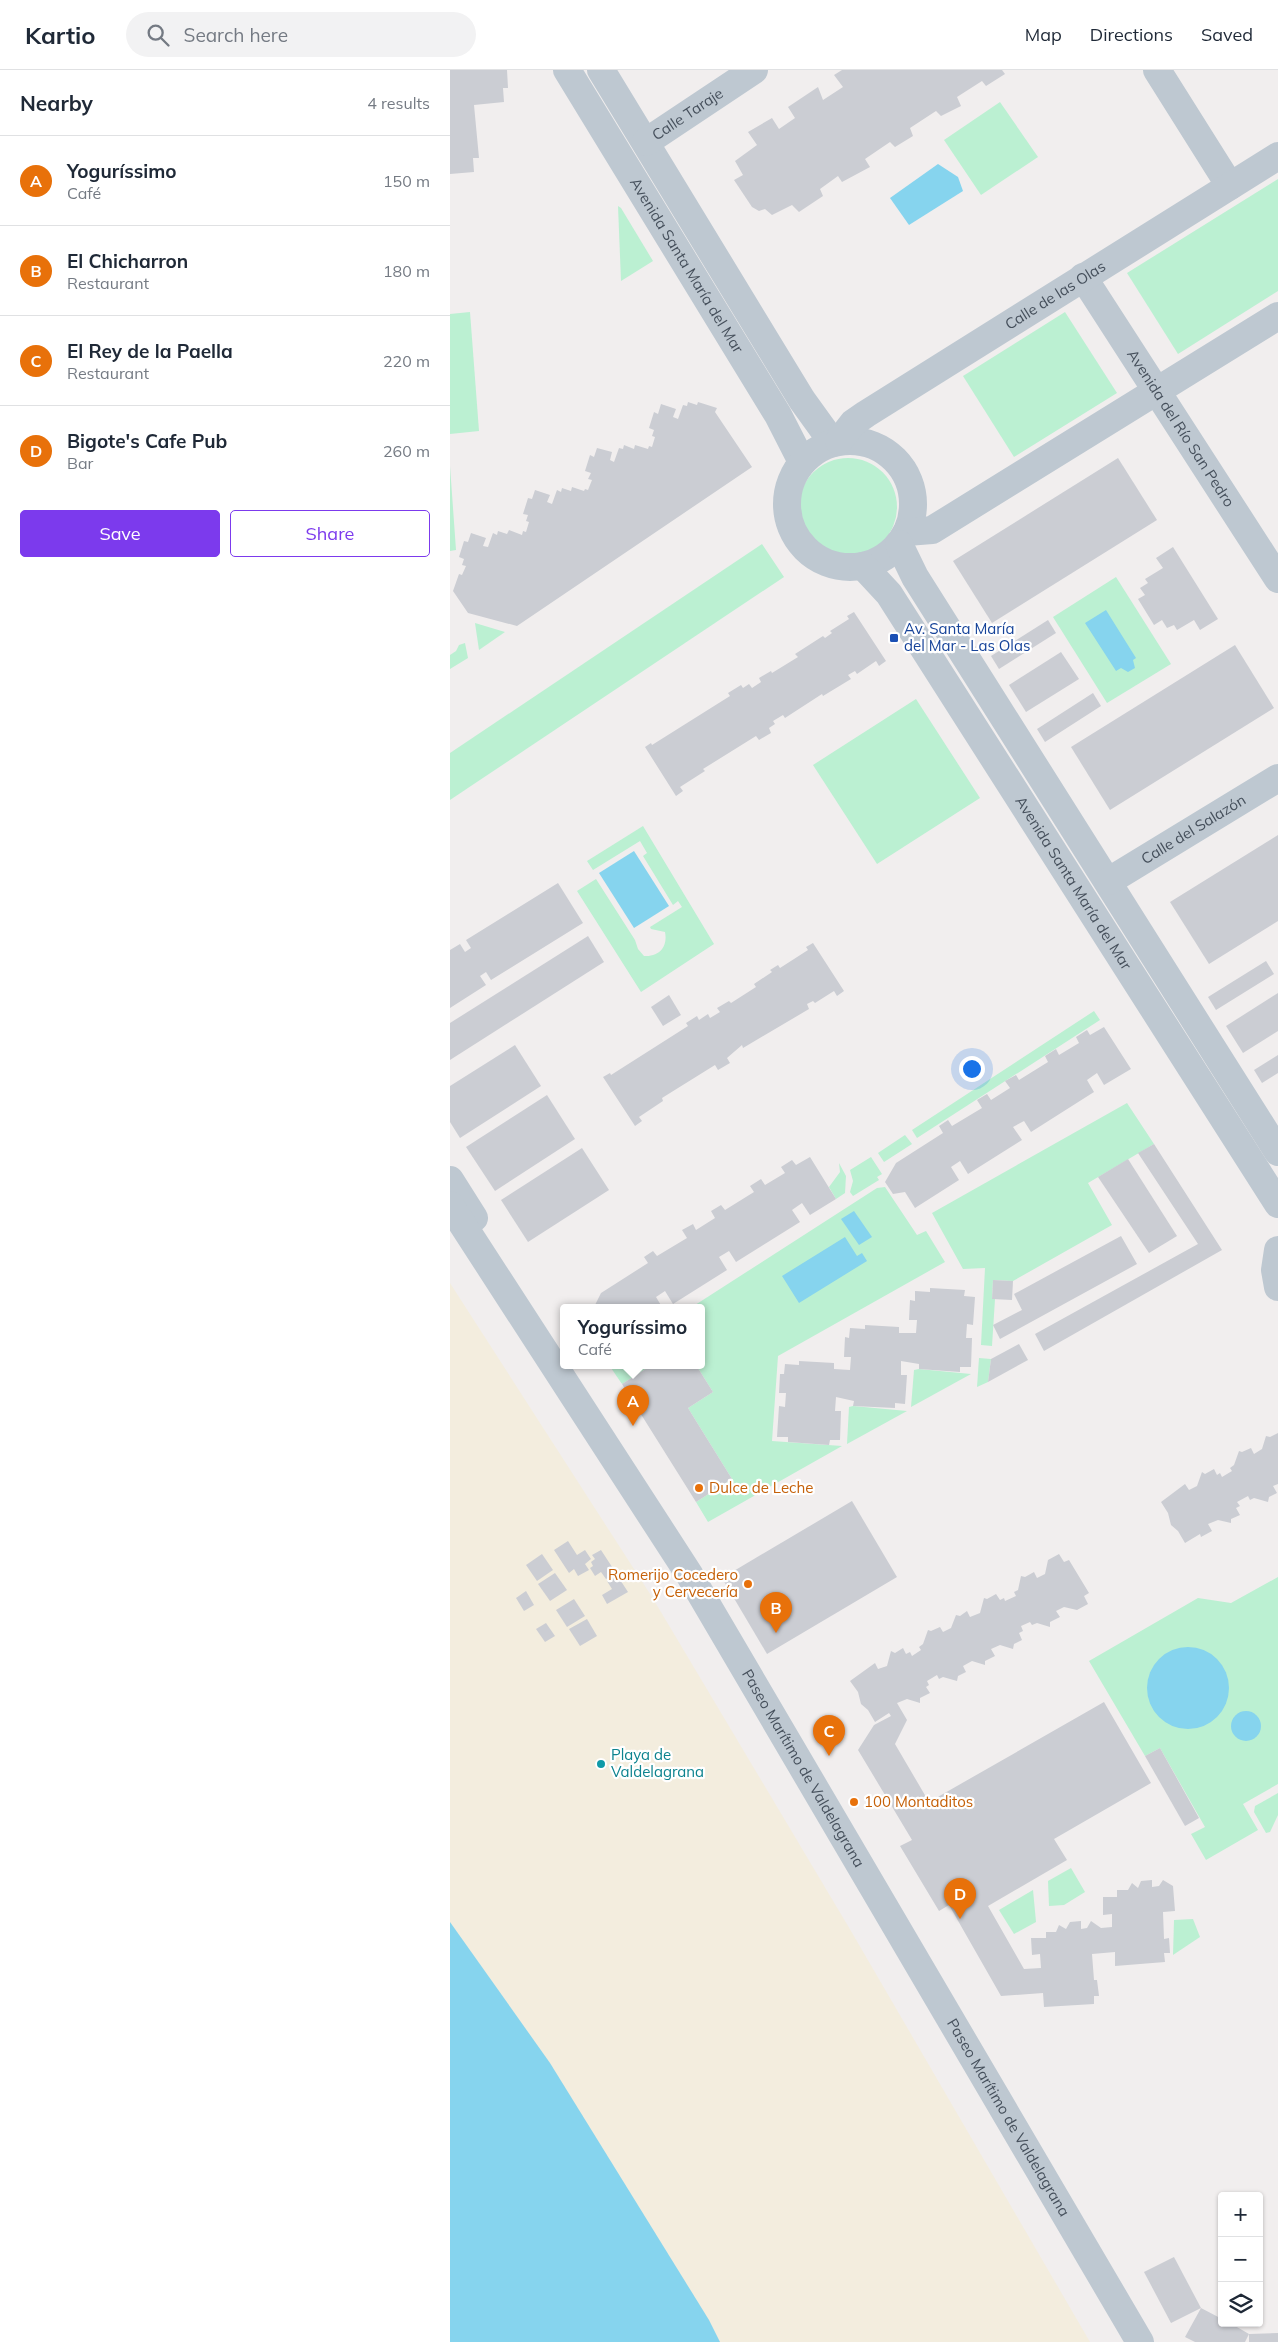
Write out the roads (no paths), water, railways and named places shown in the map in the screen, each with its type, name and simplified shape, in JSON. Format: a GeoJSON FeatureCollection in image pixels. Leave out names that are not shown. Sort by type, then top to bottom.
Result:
{"type":"FeatureCollection","features":[{"type":"Feature","properties":{"kind":"street","name":"Avenida Santa María del Mar"},"geometry":{"type":"LineString","coordinates":[[566,70],[778,415],[802,462]]}},
{"type":"Feature","properties":{"kind":"street","name":"Avenida Santa María del Mar"},"geometry":{"type":"LineString","coordinates":[[601,70],[802,400],[836,442]]}},
{"type":"Feature","properties":{"kind":"street","name":"Calle Taraje"},"geometry":{"type":"LineString","coordinates":[[646,142],[754,70]]}},
{"type":"Feature","properties":{"kind":"street"},"geometry":{"type":"LineString","coordinates":[[1157,70],[1230,186]]}},
{"type":"Feature","properties":{"kind":"street","name":"Calle de las Olas"},"geometry":{"type":"LineString","coordinates":[[836,442],[853,423],[866,414],[1278,156]]}},
{"type":"Feature","properties":{"kind":"street","name":"Avenida del Río San Pedro"},"geometry":{"type":"LineString","coordinates":[[1083,277],[1156,392],[1274,564]]}},
{"type":"Feature","properties":{"kind":"street"},"geometry":{"type":"LineString","coordinates":[[903,538],[932,530],[1278,316]]}},
{"type":"Feature","properties":{"kind":"street"},"geometry":{"type":"LineString","coordinates":[[859,441],[878,447],[895,458],[907,474],[913,493],[913,513],[903,538],[883,558],[863,566],[851,568],[831,565],[813,556],[799,542],[789,524],[786,504],[789,485],[802,462],[816,450],[836,442],[859,441]]}},
{"type":"Feature","properties":{"kind":"street","name":"Avenida Santa María del Mar"},"geometry":{"type":"LineString","coordinates":[[903,538],[915,578],[1109,881],[1278,1152]]}},
{"type":"Feature","properties":{"kind":"street","name":"Avenida Santa María del Mar"},"geometry":{"type":"LineString","coordinates":[[863,566],[889,594],[1278,1204]]}},
{"type":"Feature","properties":{"kind":"street","name":"Calle del Salazón"},"geometry":{"type":"LineString","coordinates":[[1109,881],[1278,778]]}},
{"type":"Feature","properties":{"kind":"street"},"geometry":{"type":"LineString","coordinates":[[450,1180],[560,1352]]}},
{"type":"Feature","properties":{"kind":"street","name":"Paseo Marítimo de Valdelagrana"},"geometry":{"type":"LineString","coordinates":[[450,1205],[689,1574],[1140,2342]]}},
{"type":"Feature","properties":{"kind":"street"},"geometry":{"type":"LineString","coordinates":[[1278,1250],[1275,1270],[1278,1287]]}},
{"type":"Feature","properties":{"kind":"street","name":"Paseo Marítimo de Valdelagrana"},"geometry":{"type":"LineString","coordinates":[[572,1369],[763,1671],[1156,2342]]}},
{"type":"Feature","properties":{"kind":"water"},"geometry":{"type":"Polygon","coordinates":[[[938,164],[958,177],[963,191],[909,225],[890,198],[938,164]]]}},
{"type":"Feature","properties":{"kind":"water"},"geometry":{"type":"Polygon","coordinates":[[[1106,610],[1136,658],[1133,660],[1135,668],[1128,672],[1121,668],[1116,671],[1085,623],[1106,610]]]}},
{"type":"Feature","properties":{"kind":"water"},"geometry":{"type":"Polygon","coordinates":[[[634,851],[669,906],[634,928],[599,873],[634,851]]]}},
{"type":"Feature","properties":{"kind":"water"},"geometry":{"type":"Polygon","coordinates":[[[854,1211],[872,1237],[859,1245],[841,1219],[854,1211]]]}},
{"type":"Feature","properties":{"kind":"water"},"geometry":{"type":"Polygon","coordinates":[[[845,1237],[857,1256],[862,1253],[867,1261],[799,1303],[782,1276],[845,1237]]]}},
{"type":"Feature","properties":{"kind":"water"},"geometry":{"type":"Polygon","coordinates":[[[1188,1647],[1204,1650],[1217,1659],[1226,1672],[1229,1688],[1226,1704],[1217,1717],[1204,1726],[1188,1729],[1172,1726],[1159,1717],[1150,1704],[1147,1688],[1150,1672],[1159,1659],[1172,1650],[1188,1647]]]}},
{"type":"Feature","properties":{"kind":"water"},"geometry":{"type":"Polygon","coordinates":[[[1246,1711],[1257,1715],[1261,1726],[1257,1737],[1246,1741],[1235,1737],[1231,1726],[1235,1715],[1246,1711]]]}},
{"type":"Feature","properties":{"kind":"water"},"geometry":{"type":"Polygon","coordinates":[[[450,1922],[550,2063],[709,2320],[720,2342],[450,2342],[450,1922]]]}},
{"type":"Feature","properties":{"kind":"place","name":"Av. Santa María del Mar - Las Olas"},"geometry":{"type":"Point","coordinates":[894,638]}},
{"type":"Feature","properties":{"kind":"place","name":"Yoguríssimo"},"geometry":{"type":"Point","coordinates":[633,1426]}},
{"type":"Feature","properties":{"kind":"place","name":"Dulce de Leche"},"geometry":{"type":"Point","coordinates":[699,1488]}},
{"type":"Feature","properties":{"kind":"place","name":"Romerijo Cocedero y Cervecería"},"geometry":{"type":"Point","coordinates":[748,1584]}},
{"type":"Feature","properties":{"kind":"place","name":"El Chicharron"},"geometry":{"type":"Point","coordinates":[776,1633]}},
{"type":"Feature","properties":{"kind":"place","name":"El Rey de la Paella"},"geometry":{"type":"Point","coordinates":[829,1756]}},
{"type":"Feature","properties":{"kind":"place","name":"Playa de Valdelagrana"},"geometry":{"type":"Point","coordinates":[601,1764]}},
{"type":"Feature","properties":{"kind":"place","name":"100 Montaditos"},"geometry":{"type":"Point","coordinates":[854,1802]}},
{"type":"Feature","properties":{"kind":"place","name":"Bigote's Cafe Pub"},"geometry":{"type":"Point","coordinates":[960,1919]}}]}
